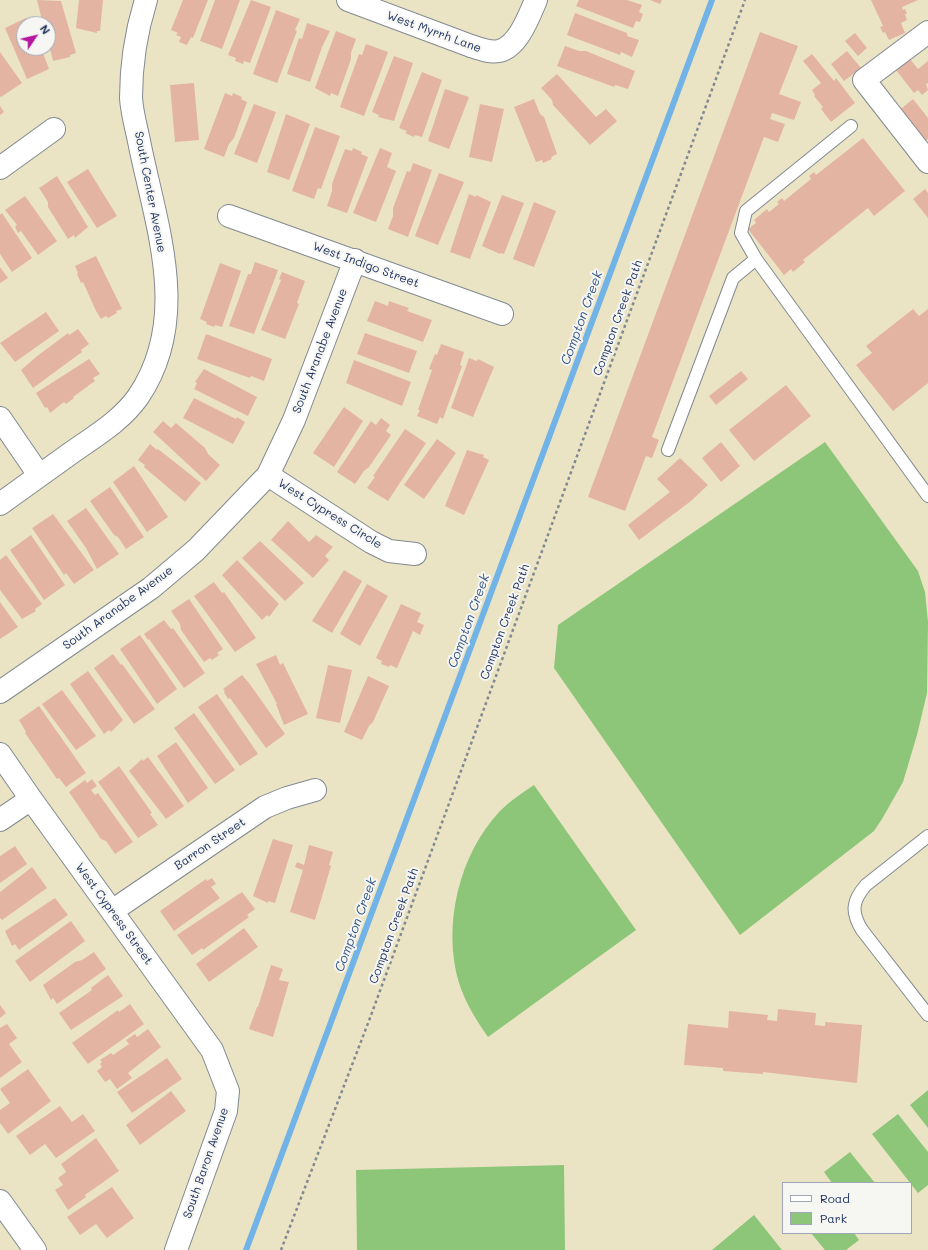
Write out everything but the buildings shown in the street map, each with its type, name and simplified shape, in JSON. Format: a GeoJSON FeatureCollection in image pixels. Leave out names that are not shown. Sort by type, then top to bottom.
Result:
{"type":"FeatureCollection","features":[{"type":"Feature","properties":{"kind":"street","name":"South Center Avenue"},"geometry":{"type":"LineString","coordinates":[[0,504],[115,422],[138,397],[154,367],[165,332],[167,290],[161,239],[132,100],[133,62],[140,20],[146,0]]}},
{"type":"Feature","properties":{"kind":"street","name":"West Myrrh Lane"},"geometry":{"type":"LineString","coordinates":[[348,0],[487,51],[500,51],[518,38],[536,0]]}},
{"type":"Feature","properties":{"kind":"street"},"geometry":{"type":"LineString","coordinates":[[928,32],[864,80],[928,162]]}},
{"type":"Feature","properties":{"kind":"street"},"geometry":{"type":"LineString","coordinates":[[0,168],[54,129]]}},
{"type":"Feature","properties":{"kind":"street","name":"West Indigo Street"},"geometry":{"type":"LineString","coordinates":[[229,216],[502,314]]}},
{"type":"Feature","properties":{"kind":"street","name":"South Aranabe Avenue"},"geometry":{"type":"LineString","coordinates":[[0,692],[151,588],[196,550],[268,475],[294,420],[355,260]]}},
{"type":"Feature","properties":{"kind":"street"},"geometry":{"type":"LineString","coordinates":[[0,418],[39,475]]}},
{"type":"Feature","properties":{"kind":"street","name":"West Cypress Circle"},"geometry":{"type":"LineString","coordinates":[[268,475],[371,542],[389,551],[415,554]]}},
{"type":"Feature","properties":{"kind":"street","name":"West Cypress Street"},"geometry":{"type":"LineString","coordinates":[[0,754],[212,1050],[224,1076]]}},
{"type":"Feature","properties":{"kind":"street","name":"Barron Street"},"geometry":{"type":"LineString","coordinates":[[112,911],[265,807],[287,798],[315,790]]}},
{"type":"Feature","properties":{"kind":"street"},"geometry":{"type":"LineString","coordinates":[[0,820],[31,799]]}},
{"type":"Feature","properties":{"kind":"street","name":"South Baron Avenue"},"geometry":{"type":"LineString","coordinates":[[176,1250],[226,1111],[228,1091],[224,1076]]}},
{"type":"Feature","properties":{"kind":"street"},"geometry":{"type":"LineString","coordinates":[[0,1201],[35,1250]]}},
{"type":"Feature","properties":{"kind":"lane"},"geometry":{"type":"LineString","coordinates":[[851,126],[746,211],[741,233],[756,259],[928,496]]}},
{"type":"Feature","properties":{"kind":"lane"},"geometry":{"type":"LineString","coordinates":[[668,450],[733,278],[756,259]]}},
{"type":"Feature","properties":{"kind":"lane"},"geometry":{"type":"LineString","coordinates":[[928,836],[866,885],[858,895],[854,917],[862,930],[928,1015]]}},
{"type":"Feature","properties":{"kind":"path","name":"Compton Creek Path"},"geometry":{"type":"LineString","coordinates":[[281,1250],[370,1018],[745,0]]}},
{"type":"Feature","properties":{"kind":"green space"},"geometry":{"type":"Polygon","coordinates":[[[825,442],[918,571],[925,592],[928,622],[927,693],[917,735],[903,782],[874,831],[740,935],[554,668],[558,625],[825,442]]]}},
{"type":"Feature","properties":{"kind":"green space"},"geometry":{"type":"Polygon","coordinates":[[[534,785],[636,930],[488,1037],[464,997],[454,961],[452,938],[458,892],[465,869],[474,848],[486,828],[504,807],[534,785]]]}},
{"type":"Feature","properties":{"kind":"green space"},"geometry":{"type":"Polygon","coordinates":[[[928,1090],[928,1128],[910,1105],[928,1090]]]}},
{"type":"Feature","properties":{"kind":"green space"},"geometry":{"type":"Polygon","coordinates":[[[898,1114],[928,1152],[928,1185],[918,1193],[912,1185],[912,1182],[909,1182],[872,1134],[898,1114]]]}},
{"type":"Feature","properties":{"kind":"green space"},"geometry":{"type":"Polygon","coordinates":[[[850,1152],[874,1182],[831,1182],[824,1172],[850,1152]]]}},
{"type":"Feature","properties":{"kind":"green space"},"geometry":{"type":"Polygon","coordinates":[[[564,1165],[565,1250],[357,1250],[356,1170],[564,1165]]]}},
{"type":"Feature","properties":{"kind":"green space"},"geometry":{"type":"Polygon","coordinates":[[[754,1215],[782,1250],[712,1250],[754,1215]]]}},
{"type":"Feature","properties":{"kind":"green space"},"geometry":{"type":"Polygon","coordinates":[[[812,1234],[855,1234],[859,1240],[846,1250],[825,1250],[812,1234]]]}},
{"type":"Feature","properties":{"kind":"waterway","name":"Compton Creek"},"geometry":{"type":"LineString","coordinates":[[246,1250],[712,0]]}}]}
